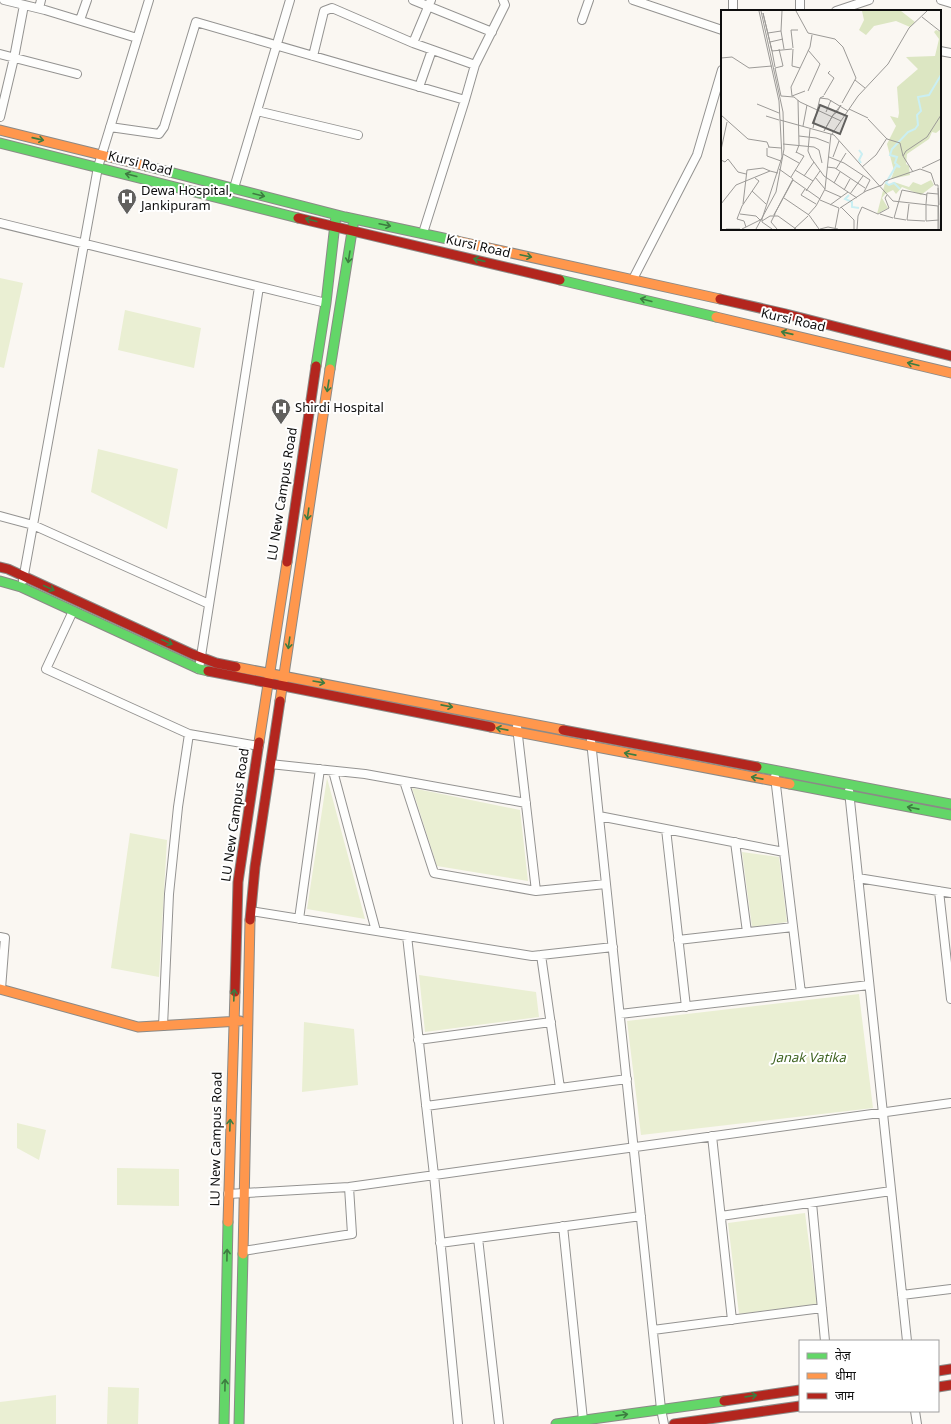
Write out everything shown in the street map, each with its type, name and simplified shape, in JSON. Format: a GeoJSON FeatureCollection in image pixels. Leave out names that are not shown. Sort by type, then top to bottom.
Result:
{"type":"FeatureCollection","features":[{"type":"Feature","properties":{"kind":"street"},"geometry":{"type":"LineString","coordinates":[[4,0],[24,5],[40,4],[80,20],[137,38]]}},
{"type":"Feature","properties":{"kind":"street"},"geometry":{"type":"LineString","coordinates":[[80,20],[87,0]]}},
{"type":"Feature","properties":{"kind":"street"},"geometry":{"type":"LineString","coordinates":[[21,587],[98,167],[148,0]]}},
{"type":"Feature","properties":{"kind":"street"},"geometry":{"type":"LineString","coordinates":[[234,188],[290,0]]}},
{"type":"Feature","properties":{"kind":"street"},"geometry":{"type":"LineString","coordinates":[[413,0],[429,3],[492,32]]}},
{"type":"Feature","properties":{"kind":"street"},"geometry":{"type":"LineString","coordinates":[[423,233],[475,66],[506,6],[503,0]]}},
{"type":"Feature","properties":{"kind":"street"},"geometry":{"type":"LineString","coordinates":[[582,20],[589,0]]}},
{"type":"Feature","properties":{"kind":"street"},"geometry":{"type":"LineString","coordinates":[[634,0],[721,30]]}},
{"type":"Feature","properties":{"kind":"street"},"geometry":{"type":"LineString","coordinates":[[839,10],[869,0]]}},
{"type":"Feature","properties":{"kind":"street"},"geometry":{"type":"LineString","coordinates":[[941,0],[951,2]]}},
{"type":"Feature","properties":{"kind":"street"},"geometry":{"type":"LineString","coordinates":[[413,43],[429,3]]}},
{"type":"Feature","properties":{"kind":"street"},"geometry":{"type":"LineString","coordinates":[[0,117],[14,58],[24,5]]}},
{"type":"Feature","properties":{"kind":"street"},"geometry":{"type":"LineString","coordinates":[[313,56],[324,11],[332,8],[413,43],[475,66]]}},
{"type":"Feature","properties":{"kind":"street"},"geometry":{"type":"LineString","coordinates":[[110,127],[159,134],[164,127],[196,22],[465,100]]}},
{"type":"Feature","properties":{"kind":"street"},"geometry":{"type":"LineString","coordinates":[[419,87],[432,50]]}},
{"type":"Feature","properties":{"kind":"street"},"geometry":{"type":"LineString","coordinates":[[941,51],[951,53]]}},
{"type":"Feature","properties":{"kind":"street"},"geometry":{"type":"LineString","coordinates":[[0,54],[77,74]]}},
{"type":"Feature","properties":{"kind":"street"},"geometry":{"type":"LineString","coordinates":[[633,279],[697,155],[721,73]]}},
{"type":"Feature","properties":{"kind":"street"},"geometry":{"type":"LineString","coordinates":[[257,111],[358,135]]}},
{"type":"Feature","properties":{"kind":"street","name":"Kursi Road"},"geometry":{"type":"LineString","coordinates":[[0,130],[101,154],[354,219],[633,279],[786,314],[951,356]]}},
{"type":"Feature","properties":{"kind":"street","name":"Kursi Road"},"geometry":{"type":"LineString","coordinates":[[0,143],[334,227],[951,373]]}},
{"type":"Feature","properties":{"kind":"street","name":"LU New Campus Road"},"geometry":{"type":"LineString","coordinates":[[224,1424],[228,1194],[238,882],[326,303],[336,214]]}},
{"type":"Feature","properties":{"kind":"street","name":"LU New Campus Road"},"geometry":{"type":"LineString","coordinates":[[239,1424],[243,1194],[251,911],[255,866],[318,446],[354,219]]}},
{"type":"Feature","properties":{"kind":"street"},"geometry":{"type":"LineString","coordinates":[[0,223],[326,303]]}},
{"type":"Feature","properties":{"kind":"street"},"geometry":{"type":"LineString","coordinates":[[199,669],[259,287]]}},
{"type":"Feature","properties":{"kind":"street"},"geometry":{"type":"LineString","coordinates":[[684,309],[687,292]]}},
{"type":"Feature","properties":{"kind":"street"},"geometry":{"type":"LineString","coordinates":[[870,353],[873,336]]}},
{"type":"Feature","properties":{"kind":"street"},"geometry":{"type":"LineString","coordinates":[[0,516],[33,525],[209,604]]}},
{"type":"Feature","properties":{"kind":"street"},"geometry":{"type":"LineString","coordinates":[[0,567],[8,569],[216,663],[951,804]]}},
{"type":"Feature","properties":{"kind":"street"},"geometry":{"type":"LineString","coordinates":[[0,581],[21,587],[199,669],[951,815]]}},
{"type":"Feature","properties":{"kind":"street"},"geometry":{"type":"LineString","coordinates":[[73,611],[46,669],[189,734],[259,746]]}},
{"type":"Feature","properties":{"kind":"street"},"geometry":{"type":"LineString","coordinates":[[517,720],[536,891]]}},
{"type":"Feature","properties":{"kind":"street"},"geometry":{"type":"LineString","coordinates":[[163,1026],[169,894],[178,807],[189,734]]}},
{"type":"Feature","properties":{"kind":"street"},"geometry":{"type":"LineString","coordinates":[[590,734],[661,1409],[664,1424]]}},
{"type":"Feature","properties":{"kind":"street"},"geometry":{"type":"LineString","coordinates":[[270,764],[365,774],[526,804]]}},
{"type":"Feature","properties":{"kind":"street"},"geometry":{"type":"LineString","coordinates":[[299,919],[320,769]]}},
{"type":"Feature","properties":{"kind":"street"},"geometry":{"type":"LineString","coordinates":[[774,770],[802,993]]}},
{"type":"Feature","properties":{"kind":"street"},"geometry":{"type":"LineString","coordinates":[[332,771],[376,931]]}},
{"type":"Feature","properties":{"kind":"street"},"geometry":{"type":"LineString","coordinates":[[404,781],[434,873],[536,891],[606,884]]}},
{"type":"Feature","properties":{"kind":"street"},"geometry":{"type":"LineString","coordinates":[[848,784],[906,1340]]}},
{"type":"Feature","properties":{"kind":"street"},"geometry":{"type":"LineString","coordinates":[[599,816],[784,852]]}},
{"type":"Feature","properties":{"kind":"street"},"geometry":{"type":"LineString","coordinates":[[666,829],[686,1007]]}},
{"type":"Feature","properties":{"kind":"street"},"geometry":{"type":"LineString","coordinates":[[735,842],[747,932]]}},
{"type":"Feature","properties":{"kind":"street"},"geometry":{"type":"LineString","coordinates":[[858,878],[951,894]]}},
{"type":"Feature","properties":{"kind":"street"},"geometry":{"type":"LineString","coordinates":[[939,891],[951,1000]]}},
{"type":"Feature","properties":{"kind":"street"},"geometry":{"type":"LineString","coordinates":[[251,911],[532,956],[613,947]]}},
{"type":"Feature","properties":{"kind":"street"},"geometry":{"type":"LineString","coordinates":[[678,940],[793,927]]}},
{"type":"Feature","properties":{"kind":"street"},"geometry":{"type":"LineString","coordinates":[[407,936],[434,1175],[458,1424]]}},
{"type":"Feature","properties":{"kind":"street"},"geometry":{"type":"LineString","coordinates":[[0,937],[4,938],[1,989],[138,1027],[248,1021]]}},
{"type":"Feature","properties":{"kind":"street"},"geometry":{"type":"LineString","coordinates":[[541,955],[560,1088]]}},
{"type":"Feature","properties":{"kind":"street"},"geometry":{"type":"LineString","coordinates":[[620,1014],[869,985]]}},
{"type":"Feature","properties":{"kind":"street"},"geometry":{"type":"LineString","coordinates":[[418,1040],[551,1022]]}},
{"type":"Feature","properties":{"kind":"street"},"geometry":{"type":"LineString","coordinates":[[426,1106],[626,1079]]}},
{"type":"Feature","properties":{"kind":"street"},"geometry":{"type":"LineString","coordinates":[[228,1194],[349,1187],[951,1103]]}},
{"type":"Feature","properties":{"kind":"street"},"geometry":{"type":"LineString","coordinates":[[712,1136],[732,1320]]}},
{"type":"Feature","properties":{"kind":"street"},"geometry":{"type":"LineString","coordinates":[[243,1251],[352,1234],[349,1187]]}},
{"type":"Feature","properties":{"kind":"street"},"geometry":{"type":"LineString","coordinates":[[721,1216],[891,1191]]}},
{"type":"Feature","properties":{"kind":"street"},"geometry":{"type":"LineString","coordinates":[[812,1203],[825,1340]]}},
{"type":"Feature","properties":{"kind":"street"},"geometry":{"type":"LineString","coordinates":[[440,1243],[641,1216]]}},
{"type":"Feature","properties":{"kind":"street"},"geometry":{"type":"LineString","coordinates":[[563,1226],[583,1420]]}},
{"type":"Feature","properties":{"kind":"street"},"geometry":{"type":"LineString","coordinates":[[478,1238],[499,1424]]}},
{"type":"Feature","properties":{"kind":"street"},"geometry":{"type":"LineString","coordinates":[[902,1295],[951,1289]]}},
{"type":"Feature","properties":{"kind":"street"},"geometry":{"type":"LineString","coordinates":[[653,1330],[822,1308]]}},
{"type":"Feature","properties":{"kind":"street"},"geometry":{"type":"LineString","coordinates":[[939,1371],[951,1369]]}},
{"type":"Feature","properties":{"kind":"street"},"geometry":{"type":"LineString","coordinates":[[939,1387],[951,1385]]}},
{"type":"Feature","properties":{"kind":"street"},"geometry":{"type":"LineString","coordinates":[[556,1424],[799,1390]]}},
{"type":"Feature","properties":{"kind":"street"},"geometry":{"type":"LineString","coordinates":[[674,1424],[734,1420],[799,1406]]}},
{"type":"Feature","properties":{"kind":"street"},"geometry":{"type":"LineString","coordinates":[[915,1412],[917,1424]]}},
{"type":"Feature","properties":{"kind":"green space"},"geometry":{"type":"Polygon","coordinates":[[[0,278],[23,283],[4,368],[0,367],[0,278]]]}},
{"type":"Feature","properties":{"kind":"green space"},"geometry":{"type":"Polygon","coordinates":[[[125,310],[201,328],[194,368],[118,350],[125,310]]]}},
{"type":"Feature","properties":{"kind":"green space"},"geometry":{"type":"Polygon","coordinates":[[[98,449],[178,469],[167,529],[91,492],[98,449]]]}},
{"type":"Feature","properties":{"kind":"green space"},"geometry":{"type":"Polygon","coordinates":[[[327,778],[365,919],[307,909],[327,778]]]}},
{"type":"Feature","properties":{"kind":"green space"},"geometry":{"type":"Polygon","coordinates":[[[412,788],[520,810],[528,881],[437,866],[412,788]]]}},
{"type":"Feature","properties":{"kind":"green space"},"geometry":{"type":"Polygon","coordinates":[[[130,833],[167,840],[159,977],[111,968],[130,833]]]}},
{"type":"Feature","properties":{"kind":"green space"},"geometry":{"type":"Polygon","coordinates":[[[742,852],[779,857],[787,922],[752,927],[742,852]]]}},
{"type":"Feature","properties":{"kind":"green space"},"geometry":{"type":"Polygon","coordinates":[[[419,975],[536,992],[539,1017],[425,1032],[419,975]]]}},
{"type":"Feature","properties":{"kind":"green space","name":"Janak Vatika"},"geometry":{"type":"Polygon","coordinates":[[[859,994],[873,1108],[641,1135],[627,1021],[859,994]]]}},
{"type":"Feature","properties":{"kind":"green space"},"geometry":{"type":"Polygon","coordinates":[[[304,1022],[354,1029],[358,1085],[302,1092],[304,1022]]]}},
{"type":"Feature","properties":{"kind":"green space"},"geometry":{"type":"Polygon","coordinates":[[[17,1123],[46,1130],[39,1160],[17,1148],[17,1123]]]}},
{"type":"Feature","properties":{"kind":"green space"},"geometry":{"type":"Polygon","coordinates":[[[117,1168],[179,1169],[179,1206],[117,1205],[117,1168]]]}},
{"type":"Feature","properties":{"kind":"green space"},"geometry":{"type":"Polygon","coordinates":[[[805,1213],[817,1304],[739,1314],[728,1223],[805,1213]]]}},
{"type":"Feature","properties":{"kind":"green space"},"geometry":{"type":"Polygon","coordinates":[[[108,1387],[139,1388],[138,1424],[107,1424],[108,1387]]]}},
{"type":"Feature","properties":{"kind":"green space"},"geometry":{"type":"Polygon","coordinates":[[[56,1395],[56,1424],[0,1424],[0,1402],[56,1395]]]}},
{"type":"Feature","properties":{"kind":"traffic: fast"},"geometry":{"type":"LineString","coordinates":[[0,143],[298,218]]}},
{"type":"Feature","properties":{"kind":"traffic: fast"},"geometry":{"type":"LineString","coordinates":[[146,166],[345,217],[457,241]]}},
{"type":"Feature","properties":{"kind":"traffic: fast"},"geometry":{"type":"LineString","coordinates":[[316,366],[326,303],[336,215]]}},
{"type":"Feature","properties":{"kind":"traffic: fast"},"geometry":{"type":"LineString","coordinates":[[330,369],[354,219]]}},
{"type":"Feature","properties":{"kind":"traffic: fast"},"geometry":{"type":"LineString","coordinates":[[560,280],[716,317]]}},
{"type":"Feature","properties":{"kind":"traffic: fast"},"geometry":{"type":"LineString","coordinates":[[0,581],[21,587],[199,669],[208,671]]}},
{"type":"Feature","properties":{"kind":"traffic: fast"},"geometry":{"type":"LineString","coordinates":[[757,767],[951,804]]}},
{"type":"Feature","properties":{"kind":"traffic: fast"},"geometry":{"type":"LineString","coordinates":[[790,784],[951,815]]}},
{"type":"Feature","properties":{"kind":"traffic: fast"},"geometry":{"type":"LineString","coordinates":[[224,1424],[228,1222]]}},
{"type":"Feature","properties":{"kind":"traffic: fast"},"geometry":{"type":"LineString","coordinates":[[239,1424],[243,1254]]}},
{"type":"Feature","properties":{"kind":"traffic: fast"},"geometry":{"type":"LineString","coordinates":[[556,1424],[724,1401]]}},
{"type":"Feature","properties":{"kind":"traffic: slow"},"geometry":{"type":"LineString","coordinates":[[0,130],[146,166]]}},
{"type":"Feature","properties":{"kind":"traffic: slow"},"geometry":{"type":"LineString","coordinates":[[457,241],[720,299]]}},
{"type":"Feature","properties":{"kind":"traffic: slow"},"geometry":{"type":"LineString","coordinates":[[716,317],[951,373]]}},
{"type":"Feature","properties":{"kind":"traffic: slow"},"geometry":{"type":"LineString","coordinates":[[280,701],[330,369]]}},
{"type":"Feature","properties":{"kind":"traffic: slow"},"geometry":{"type":"LineString","coordinates":[[259,742],[287,562]]}},
{"type":"Feature","properties":{"kind":"traffic: slow"},"geometry":{"type":"LineString","coordinates":[[236,667],[563,730]]}},
{"type":"Feature","properties":{"kind":"traffic: slow"},"geometry":{"type":"LineString","coordinates":[[491,727],[790,784]]}},
{"type":"Feature","properties":{"kind":"traffic: slow"},"geometry":{"type":"LineString","coordinates":[[243,1254],[250,920]]}},
{"type":"Feature","properties":{"kind":"traffic: slow"},"geometry":{"type":"LineString","coordinates":[[0,989],[138,1027],[240,1021]]}},
{"type":"Feature","properties":{"kind":"traffic: slow"},"geometry":{"type":"LineString","coordinates":[[228,1222],[235,992]]}},
{"type":"Feature","properties":{"kind":"traffic: jam"},"geometry":{"type":"LineString","coordinates":[[298,218],[560,280]]}},
{"type":"Feature","properties":{"kind":"traffic: jam"},"geometry":{"type":"LineString","coordinates":[[720,299],[786,314],[951,356]]}},
{"type":"Feature","properties":{"kind":"traffic: jam"},"geometry":{"type":"LineString","coordinates":[[287,562],[316,366]]}},
{"type":"Feature","properties":{"kind":"traffic: jam"},"geometry":{"type":"LineString","coordinates":[[0,567],[8,569],[192,654],[216,663],[236,667]]}},
{"type":"Feature","properties":{"kind":"traffic: jam"},"geometry":{"type":"LineString","coordinates":[[208,671],[491,727]]}},
{"type":"Feature","properties":{"kind":"traffic: jam"},"geometry":{"type":"LineString","coordinates":[[250,920],[255,867],[280,701]]}},
{"type":"Feature","properties":{"kind":"traffic: jam"},"geometry":{"type":"LineString","coordinates":[[563,730],[757,767]]}},
{"type":"Feature","properties":{"kind":"traffic: jam"},"geometry":{"type":"LineString","coordinates":[[235,992],[238,882],[259,742]]}},
{"type":"Feature","properties":{"kind":"traffic: jam"},"geometry":{"type":"LineString","coordinates":[[939,1371],[951,1369]]}},
{"type":"Feature","properties":{"kind":"traffic: jam"},"geometry":{"type":"LineString","coordinates":[[939,1387],[951,1385]]}},
{"type":"Feature","properties":{"kind":"traffic: jam"},"geometry":{"type":"LineString","coordinates":[[724,1401],[799,1390]]}},
{"type":"Feature","properties":{"kind":"traffic: jam"},"geometry":{"type":"LineString","coordinates":[[674,1424],[799,1406]]}},
{"type":"Feature","properties":{"kind":"place","name":"Dewa Hospital, Jankipuram"},"geometry":{"type":"Point","coordinates":[127,215]}},
{"type":"Feature","properties":{"kind":"place","name":"Shirdi Hospital"},"geometry":{"type":"Point","coordinates":[281,425]}}]}
